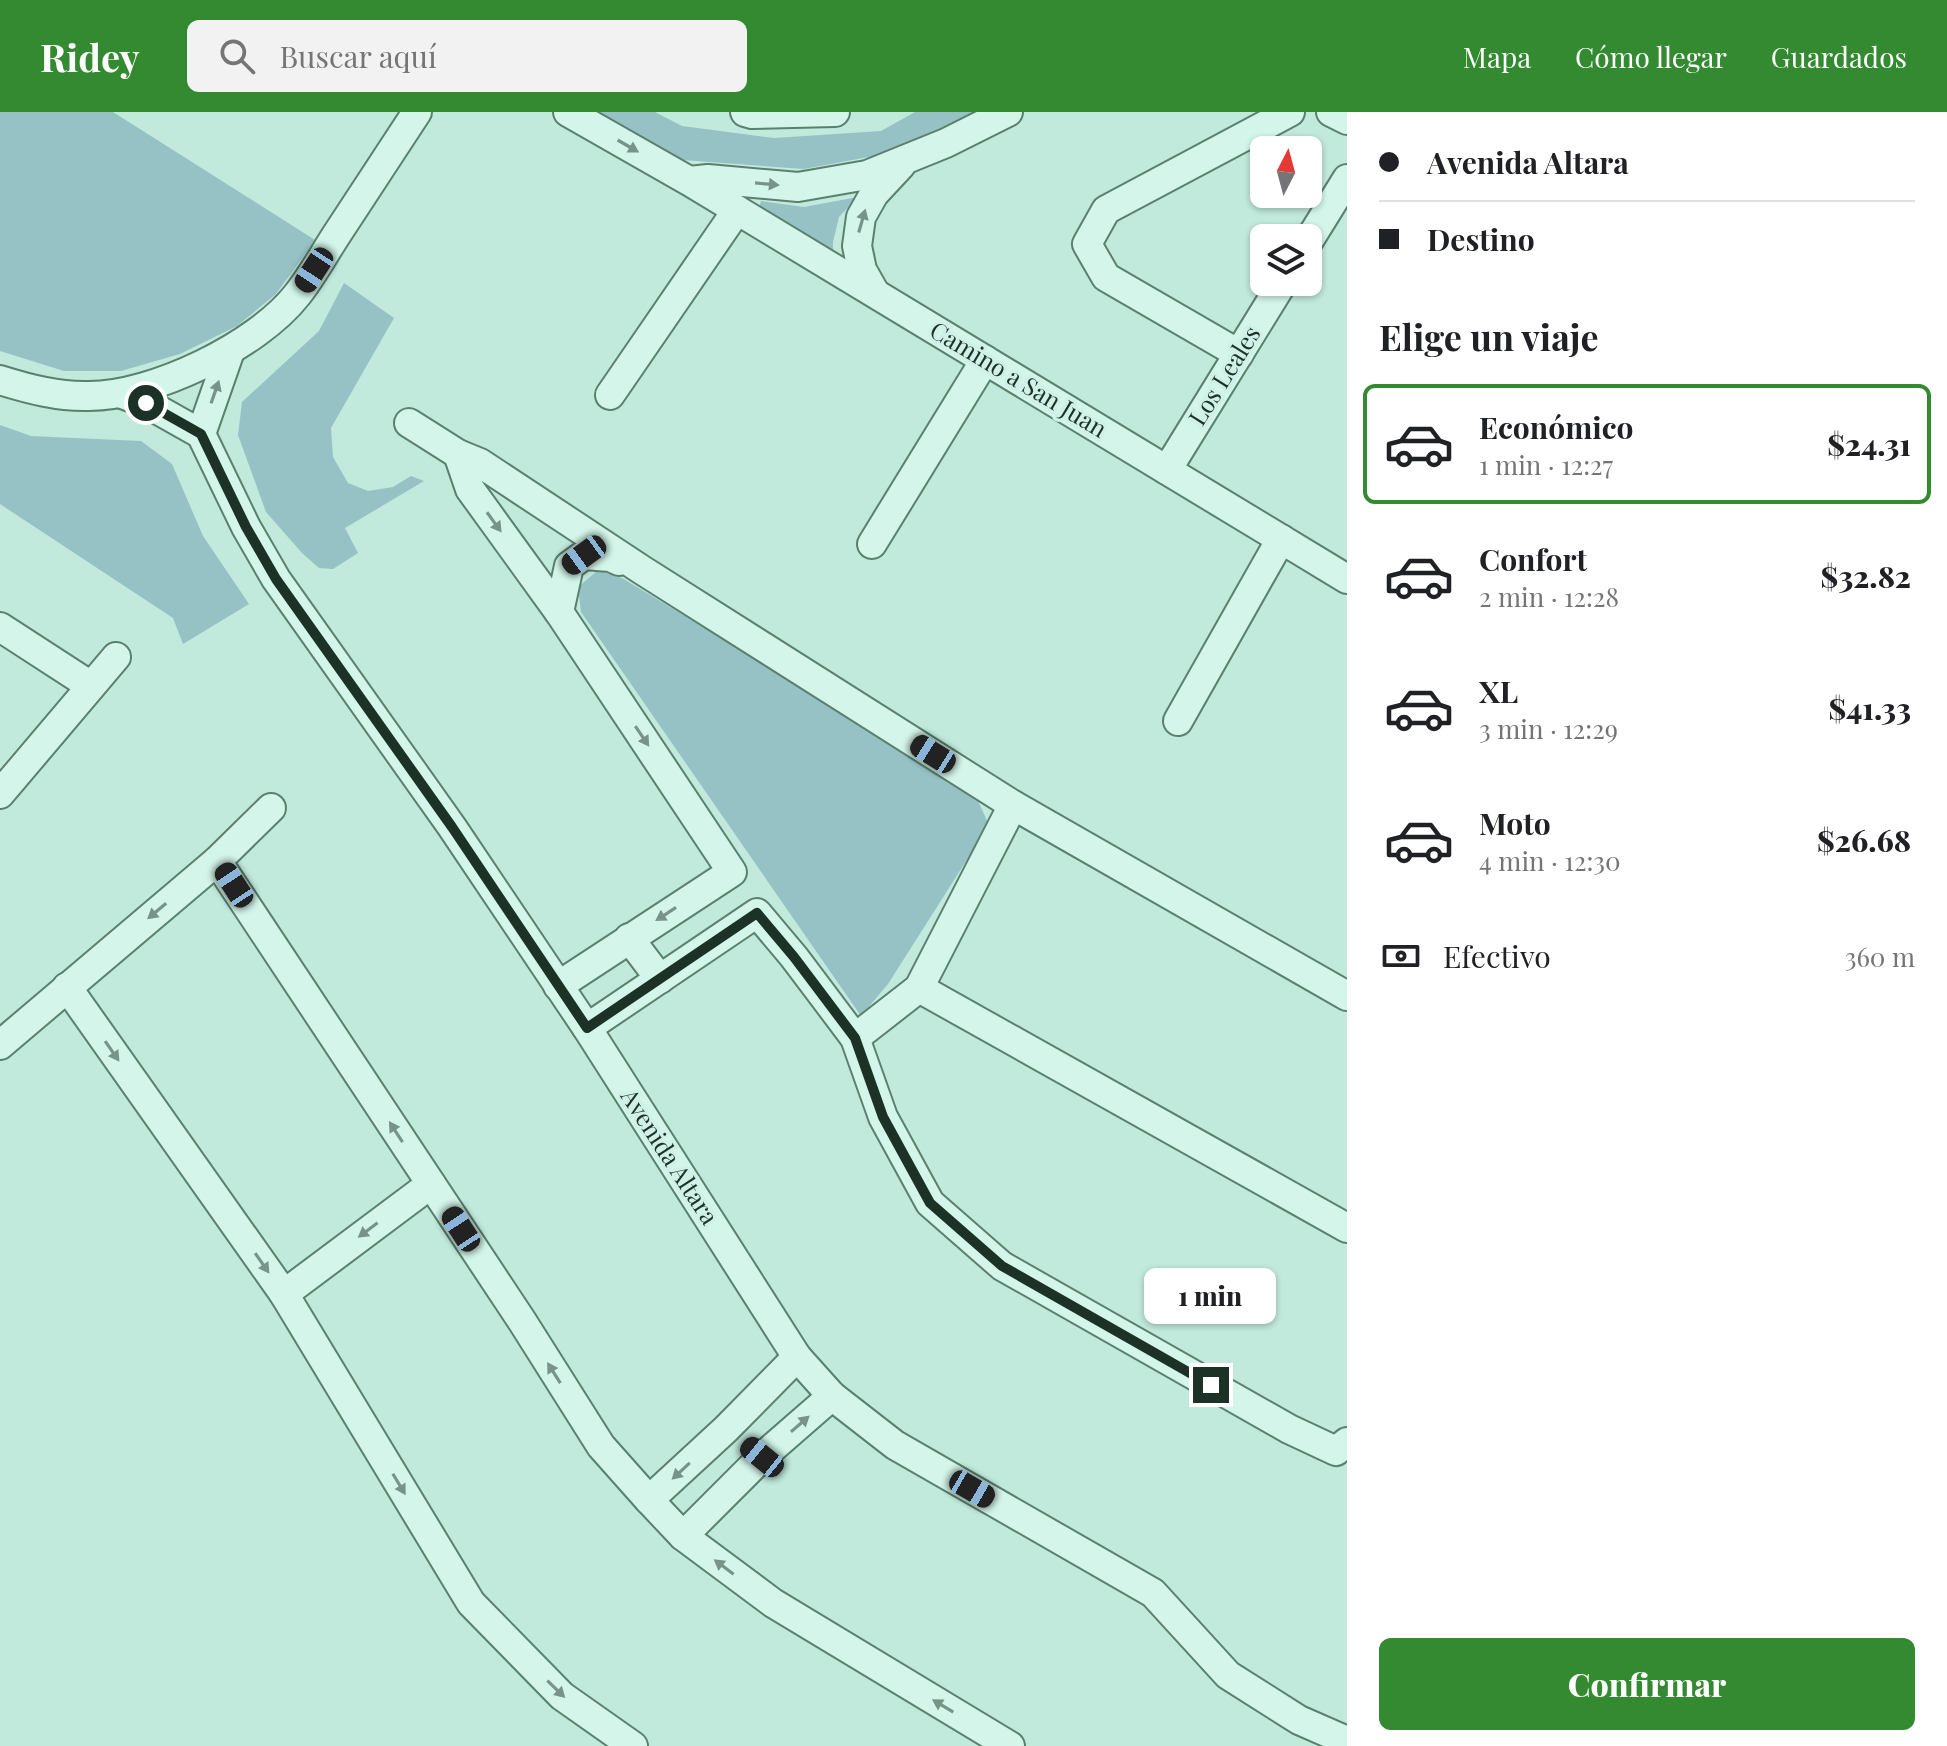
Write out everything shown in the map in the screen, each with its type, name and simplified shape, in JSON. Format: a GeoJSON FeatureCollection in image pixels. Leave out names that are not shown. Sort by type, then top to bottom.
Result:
{"type":"FeatureCollection","features":[{"type":"Feature","properties":{"kind":"street"},"geometry":{"type":"LineString","coordinates":[[0,380],[32,390],[87,397],[122,394],[169,378],[230,351],[265,325],[296,296],[417,112]]}},
{"type":"Feature","properties":{"kind":"street","name":"Camino a San Juan"},"geometry":{"type":"LineString","coordinates":[[568,112],[689,181],[1347,579]]}},
{"type":"Feature","properties":{"kind":"street"},"geometry":{"type":"LineString","coordinates":[[745,112],[835,112]]}},
{"type":"Feature","properties":{"kind":"street"},"geometry":{"type":"LineString","coordinates":[[689,181],[708,179],[798,187],[867,175],[946,143],[1008,112]]}},
{"type":"Feature","properties":{"kind":"street"},"geometry":{"type":"LineString","coordinates":[[1239,354],[1106,277],[1087,244],[1106,210],[1290,112]]}},
{"type":"Feature","properties":{"kind":"street"},"geometry":{"type":"LineString","coordinates":[[1331,112],[1347,120]]}},
{"type":"Feature","properties":{"kind":"street"},"geometry":{"type":"LineString","coordinates":[[876,294],[862,270],[857,246],[861,217],[874,194],[907,159]]}},
{"type":"Feature","properties":{"kind":"street"},"geometry":{"type":"LineString","coordinates":[[1319,224],[1347,179]]}},
{"type":"Feature","properties":{"kind":"street"},"geometry":{"type":"LineString","coordinates":[[610,395],[737,210]]}},
{"type":"Feature","properties":{"kind":"street","name":"Los Leales"},"geometry":{"type":"LineString","coordinates":[[1167,470],[1274,296]]}},
{"type":"Feature","properties":{"kind":"street"},"geometry":{"type":"LineString","coordinates":[[122,394],[146,403],[201,434],[230,351]]}},
{"type":"Feature","properties":{"kind":"street"},"geometry":{"type":"LineString","coordinates":[[872,544],[985,360]]}},
{"type":"Feature","properties":{"kind":"street"},"geometry":{"type":"LineString","coordinates":[[409,423],[458,454],[480,463],[642,570],[1013,805],[1347,996]]}},
{"type":"Feature","properties":{"kind":"street","name":"Avenida Altara"},"geometry":{"type":"LineString","coordinates":[[201,434],[246,527],[276,579],[452,827],[587,1028],[797,1357],[832,1396],[895,1445],[1153,1593],[1228,1675],[1299,1720],[1347,1741]]}},
{"type":"Feature","properties":{"kind":"street"},"geometry":{"type":"LineString","coordinates":[[458,454],[470,489],[559,612],[732,872],[558,986]]}},
{"type":"Feature","properties":{"kind":"street"},"geometry":{"type":"LineString","coordinates":[[1178,721],[1281,539]]}},
{"type":"Feature","properties":{"kind":"street"},"geometry":{"type":"LineString","coordinates":[[559,612],[569,566],[584,555],[610,557],[642,570]]}},
{"type":"Feature","properties":{"kind":"street"},"geometry":{"type":"LineString","coordinates":[[0,627],[91,686]]}},
{"type":"Feature","properties":{"kind":"street"},"geometry":{"type":"LineString","coordinates":[[0,794],[116,657]]}},
{"type":"Feature","properties":{"kind":"street"},"geometry":{"type":"LineString","coordinates":[[855,1038],[919,988],[1013,805]]}},
{"type":"Feature","properties":{"kind":"street"},"geometry":{"type":"LineString","coordinates":[[0,1045],[217,861],[271,808]]}},
{"type":"Feature","properties":{"kind":"street"},"geometry":{"type":"LineString","coordinates":[[217,861],[522,1321],[601,1446],[649,1500],[683,1536],[773,1603],[1010,1746]]}},
{"type":"Feature","properties":{"kind":"street"},"geometry":{"type":"LineString","coordinates":[[587,1028],[757,913],[855,1038],[883,1117],[930,1203],[1002,1266],[1289,1429],[1336,1451],[1347,1442]]}},
{"type":"Feature","properties":{"kind":"street"},"geometry":{"type":"LineString","coordinates":[[629,938],[660,979]]}},
{"type":"Feature","properties":{"kind":"street"},"geometry":{"type":"LineString","coordinates":[[67,987],[284,1294],[471,1603],[562,1696],[633,1746]]}},
{"type":"Feature","properties":{"kind":"street"},"geometry":{"type":"LineString","coordinates":[[919,988],[1347,1228]]}},
{"type":"Feature","properties":{"kind":"street"},"geometry":{"type":"LineString","coordinates":[[284,1294],[431,1184]]}},
{"type":"Feature","properties":{"kind":"street"},"geometry":{"type":"LineString","coordinates":[[649,1500],[726,1429],[797,1357]]}},
{"type":"Feature","properties":{"kind":"street"},"geometry":{"type":"LineString","coordinates":[[683,1536],[762,1457],[832,1396]]}},
{"type":"Feature","properties":{"kind":"street"},"geometry":{"type":"LineString","coordinates":[[726,1429],[762,1457]]}},
{"type":"Feature","properties":{"kind":"shaded area"},"geometry":{"type":"Polygon","coordinates":[[[0,112],[113,112],[315,240],[276,294],[237,326],[180,354],[121,371],[64,371],[0,351],[0,112]]]}},
{"type":"Feature","properties":{"kind":"shaded area"},"geometry":{"type":"Polygon","coordinates":[[[594,112],[655,112],[682,126],[774,138],[881,131],[915,112],[973,112],[901,151],[804,169],[683,160],[594,112]]]}},
{"type":"Feature","properties":{"kind":"shaded area"},"geometry":{"type":"Polygon","coordinates":[[[858,197],[839,217],[833,242],[833,265],[756,218],[761,201],[804,207],[858,197]]]}},
{"type":"Feature","properties":{"kind":"shaded area"},"geometry":{"type":"Polygon","coordinates":[[[344,283],[394,318],[331,428],[333,457],[348,483],[368,491],[393,487],[411,476],[424,481],[345,528],[358,553],[333,569],[319,568],[266,512],[238,435],[242,402],[319,331],[344,283]]]}},
{"type":"Feature","properties":{"kind":"shaded area"},"geometry":{"type":"Polygon","coordinates":[[[0,425],[31,436],[141,441],[172,464],[203,536],[249,604],[183,644],[173,618],[0,504],[0,425]]]}},
{"type":"Feature","properties":{"kind":"shaded area"},"geometry":{"type":"Polygon","coordinates":[[[598,570],[622,578],[973,790],[989,825],[888,984],[861,1016],[581,612],[578,587],[598,570]]]}},
{"type":"Feature","properties":{"kind":"route"},"geometry":{"type":"LineString","coordinates":[[146,403],[201,434],[246,527],[276,579],[452,827],[587,1028],[757,913],[855,1038],[883,1117],[930,1203],[1002,1266],[1211,1385]]}}]}
